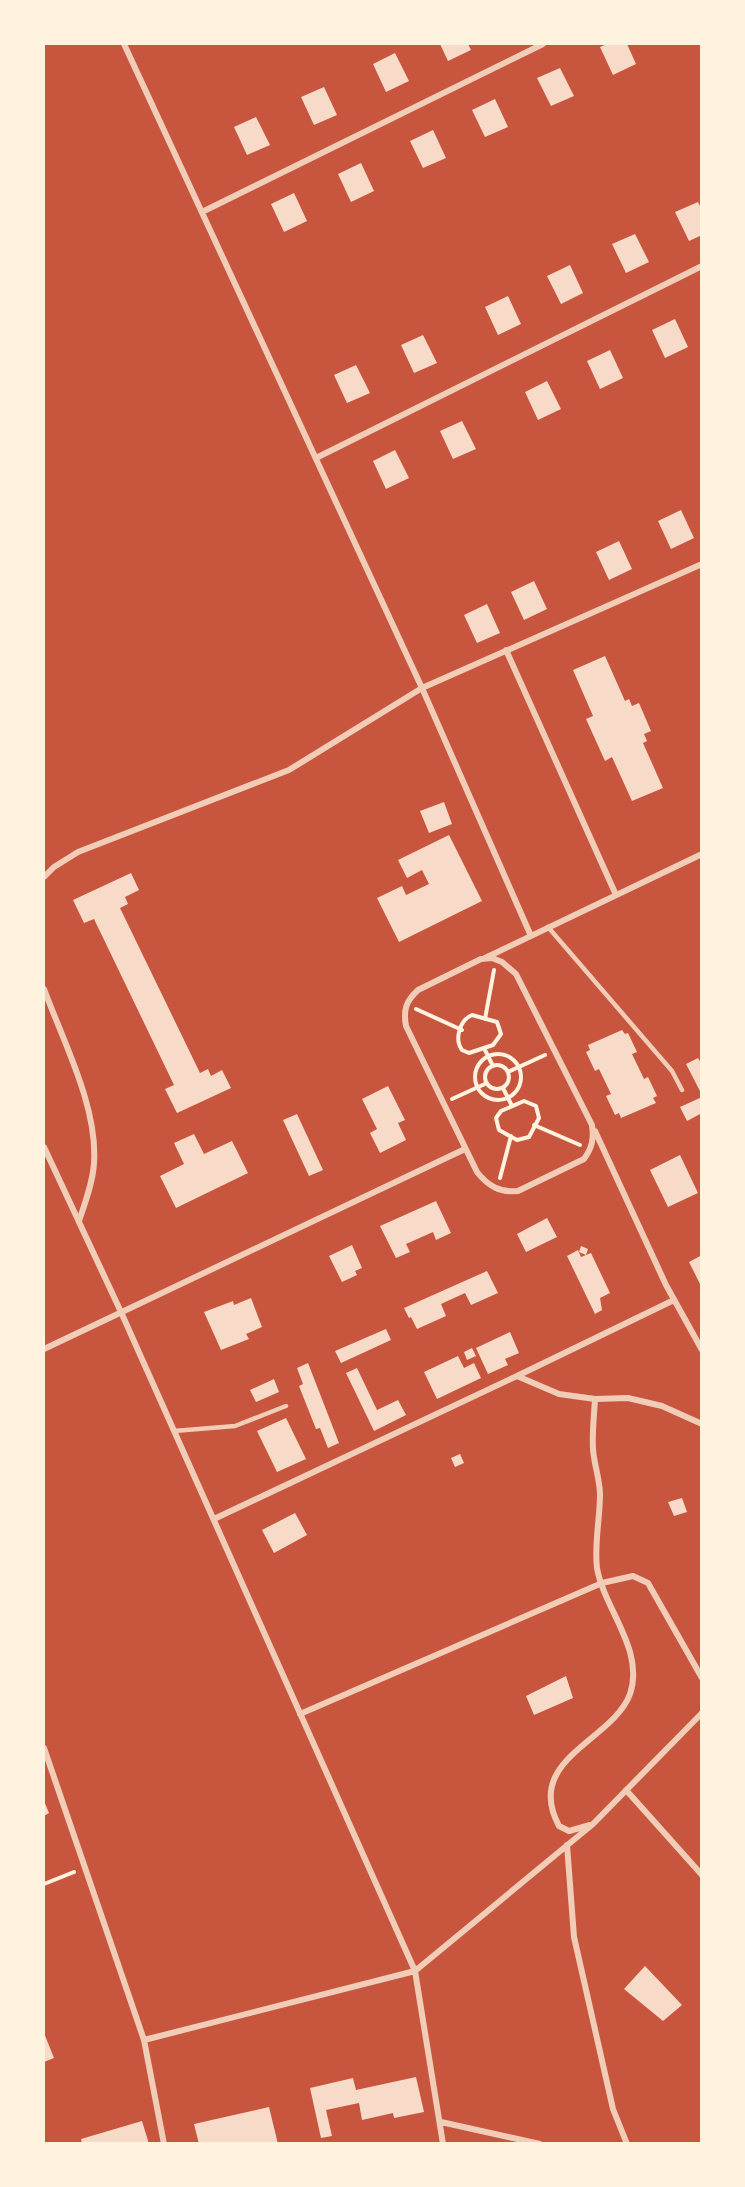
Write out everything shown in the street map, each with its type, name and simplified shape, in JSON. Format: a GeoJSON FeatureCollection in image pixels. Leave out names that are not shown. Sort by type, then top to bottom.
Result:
{"type":"FeatureCollection","features":[{"type":"Feature","properties":{"kind":"street"},"geometry":{"type":"LineString","coordinates":[[124,44],[422,688],[531,936]]}},
{"type":"Feature","properties":{"kind":"street"},"geometry":{"type":"LineString","coordinates":[[202,212],[543,44]]}},
{"type":"Feature","properties":{"kind":"street"},"geometry":{"type":"LineString","coordinates":[[316,458],[702,266]]}},
{"type":"Feature","properties":{"kind":"street"},"geometry":{"type":"LineString","coordinates":[[44,877],[54,867],[78,852],[289,770],[422,688],[702,564]]}},
{"type":"Feature","properties":{"kind":"street"},"geometry":{"type":"LineString","coordinates":[[506,650],[616,895]]}},
{"type":"Feature","properties":{"kind":"street"},"geometry":{"type":"LineString","coordinates":[[592,1125],[594,1137],[591,1150],[584,1159],[518,1191],[507,1192],[485,1182],[465,1149],[406,1026],[404,1016],[406,1005],[418,990],[702,854]]}},
{"type":"Feature","properties":{"kind":"street"},"geometry":{"type":"LineString","coordinates":[[482,959],[495,960],[516,975],[592,1125],[675,1300],[702,1350]]}},
{"type":"Feature","properties":{"kind":"street"},"geometry":{"type":"LineString","coordinates":[[44,989],[81,1089],[93,1131],[94,1164],[79,1222]]}},
{"type":"Feature","properties":{"kind":"street"},"geometry":{"type":"LineString","coordinates":[[44,1148],[122,1312],[415,1971],[443,2144]]}},
{"type":"Feature","properties":{"kind":"street"},"geometry":{"type":"LineString","coordinates":[[44,1349],[465,1149]]}},
{"type":"Feature","properties":{"kind":"street"},"geometry":{"type":"LineString","coordinates":[[214,1520],[675,1300]]}},
{"type":"Feature","properties":{"kind":"street"},"geometry":{"type":"LineString","coordinates":[[517,1376],[559,1394],[595,1399],[628,1398],[662,1406],[702,1424]]}},
{"type":"Feature","properties":{"kind":"street"},"geometry":{"type":"LineString","coordinates":[[593,1824],[569,1831],[559,1826],[552,1813],[552,1795],[553,1785],[566,1758],[614,1719],[630,1694],[632,1669],[622,1629],[608,1602],[597,1567],[600,1492],[593,1450],[595,1399]]}},
{"type":"Feature","properties":{"kind":"street"},"geometry":{"type":"LineString","coordinates":[[300,1714],[602,1583],[633,1576],[648,1583],[702,1678]]}},
{"type":"Feature","properties":{"kind":"street"},"geometry":{"type":"LineString","coordinates":[[144,2040],[415,1971],[593,1824],[702,1713]]}},
{"type":"Feature","properties":{"kind":"street"},"geometry":{"type":"LineString","coordinates":[[44,1748],[144,2040],[164,2144]]}},
{"type":"Feature","properties":{"kind":"street"},"geometry":{"type":"LineString","coordinates":[[626,1790],[702,1875]]}},
{"type":"Feature","properties":{"kind":"street"},"geometry":{"type":"LineString","coordinates":[[567,1845],[574,1937],[613,2109],[627,2144]]}},
{"type":"Feature","properties":{"kind":"street"},"geometry":{"type":"LineString","coordinates":[[441,2122],[540,2144]]}},
{"type":"Feature","properties":{"kind":"lane"},"geometry":{"type":"LineString","coordinates":[[548,927],[672,1071],[682,1090]]}},
{"type":"Feature","properties":{"kind":"lane"},"geometry":{"type":"LineString","coordinates":[[174,1431],[235,1426],[286,1406]]}},
{"type":"Feature","properties":{"kind":"path"},"geometry":{"type":"LineString","coordinates":[[485,1020],[495,960]]}},
{"type":"Feature","properties":{"kind":"path"},"geometry":{"type":"LineString","coordinates":[[406,1005],[462,1030]]}},
{"type":"Feature","properties":{"kind":"path"},"geometry":{"type":"LineString","coordinates":[[477,1015],[485,1020],[497,1022],[501,1034],[496,1042],[473,1053],[462,1050],[457,1038],[462,1030],[462,1022],[468,1016],[477,1015]]}},
{"type":"Feature","properties":{"kind":"path"},"geometry":{"type":"LineString","coordinates":[[484,1048],[493,1066]]}},
{"type":"Feature","properties":{"kind":"path"},"geometry":{"type":"LineString","coordinates":[[508,1072],[555,1051]]}},
{"type":"Feature","properties":{"kind":"path"},"geometry":{"type":"LineString","coordinates":[[504,1055],[511,1058],[519,1068],[521,1079],[519,1087],[508,1098],[494,1100],[480,1093],[476,1087],[474,1080],[477,1065],[488,1056],[504,1055]]}},
{"type":"Feature","properties":{"kind":"path"},"geometry":{"type":"LineString","coordinates":[[493,1066],[502,1066],[508,1072],[508,1082],[503,1088],[496,1089],[487,1083],[487,1071],[493,1066]]}},
{"type":"Feature","properties":{"kind":"path"},"geometry":{"type":"LineString","coordinates":[[443,1103],[487,1083]]}},
{"type":"Feature","properties":{"kind":"path"},"geometry":{"type":"LineString","coordinates":[[503,1088],[512,1106]]}},
{"type":"Feature","properties":{"kind":"path"},"geometry":{"type":"LineString","coordinates":[[524,1101],[533,1103],[539,1114],[532,1133],[526,1139],[517,1140],[499,1130],[496,1122],[498,1114],[512,1106],[524,1101]]}},
{"type":"Feature","properties":{"kind":"path"},"geometry":{"type":"LineString","coordinates":[[534,1125],[591,1150]]}},
{"type":"Feature","properties":{"kind":"path"},"geometry":{"type":"LineString","coordinates":[[497,1189],[511,1135]]}},
{"type":"Feature","properties":{"kind":"path"},"geometry":{"type":"LineString","coordinates":[[44,1884],[86,1868]]}},
{"type":"Feature","properties":{"kind":"building"},"geometry":{"type":"Polygon","coordinates":[[[440,44],[468,44],[471,50],[448,61],[440,44]]]}},
{"type":"Feature","properties":{"kind":"building"},"geometry":{"type":"Polygon","coordinates":[[[607,44],[627,44],[636,64],[613,75],[600,47],[607,44]]]}},
{"type":"Feature","properties":{"kind":"building"},"geometry":{"type":"Polygon","coordinates":[[[395,53],[409,81],[386,92],[373,64],[395,53]]]}},
{"type":"Feature","properties":{"kind":"building"},"geometry":{"type":"Polygon","coordinates":[[[560,68],[574,96],[551,106],[537,78],[560,68]]]}},
{"type":"Feature","properties":{"kind":"building"},"geometry":{"type":"Polygon","coordinates":[[[324,87],[337,115],[314,125],[301,97],[324,87]]]}},
{"type":"Feature","properties":{"kind":"building"},"geometry":{"type":"Polygon","coordinates":[[[495,99],[508,127],[485,137],[472,110],[495,99]]]}},
{"type":"Feature","properties":{"kind":"building"},"geometry":{"type":"Polygon","coordinates":[[[256,117],[270,145],[247,155],[234,127],[256,117]]]}},
{"type":"Feature","properties":{"kind":"building"},"geometry":{"type":"Polygon","coordinates":[[[433,130],[446,158],[423,168],[410,141],[433,130]]]}},
{"type":"Feature","properties":{"kind":"building"},"geometry":{"type":"Polygon","coordinates":[[[361,163],[374,191],[351,202],[338,174],[361,163]]]}},
{"type":"Feature","properties":{"kind":"building"},"geometry":{"type":"Polygon","coordinates":[[[294,193],[307,221],[284,232],[271,204],[294,193]]]}},
{"type":"Feature","properties":{"kind":"building"},"geometry":{"type":"Polygon","coordinates":[[[698,202],[702,210],[702,235],[689,241],[675,212],[698,202]]]}},
{"type":"Feature","properties":{"kind":"building"},"geometry":{"type":"Polygon","coordinates":[[[635,234],[649,262],[626,273],[612,244],[635,234]]]}},
{"type":"Feature","properties":{"kind":"building"},"geometry":{"type":"Polygon","coordinates":[[[570,265],[583,293],[561,304],[547,276],[570,265]]]}},
{"type":"Feature","properties":{"kind":"building"},"geometry":{"type":"Polygon","coordinates":[[[508,296],[521,324],[498,335],[485,307],[508,296]]]}},
{"type":"Feature","properties":{"kind":"building"},"geometry":{"type":"Polygon","coordinates":[[[675,319],[688,347],[665,358],[652,330],[675,319]]]}},
{"type":"Feature","properties":{"kind":"building"},"geometry":{"type":"Polygon","coordinates":[[[423,335],[437,363],[414,373],[401,345],[423,335]]]}},
{"type":"Feature","properties":{"kind":"building"},"geometry":{"type":"Polygon","coordinates":[[[610,350],[623,378],[600,389],[587,361],[610,350]]]}},
{"type":"Feature","properties":{"kind":"building"},"geometry":{"type":"Polygon","coordinates":[[[356,365],[370,393],[347,403],[334,375],[356,365]]]}},
{"type":"Feature","properties":{"kind":"building"},"geometry":{"type":"Polygon","coordinates":[[[547,381],[561,409],[538,420],[525,392],[547,381]]]}},
{"type":"Feature","properties":{"kind":"building"},"geometry":{"type":"Polygon","coordinates":[[[462,421],[476,449],[453,459],[440,431],[462,421]]]}},
{"type":"Feature","properties":{"kind":"building"},"geometry":{"type":"Polygon","coordinates":[[[395,450],[409,478],[386,489],[373,461],[395,450]]]}},
{"type":"Feature","properties":{"kind":"building"},"geometry":{"type":"Polygon","coordinates":[[[681,510],[694,538],[671,549],[658,521],[681,510]]]}},
{"type":"Feature","properties":{"kind":"building"},"geometry":{"type":"Polygon","coordinates":[[[619,541],[632,569],[609,580],[596,552],[619,541]]]}},
{"type":"Feature","properties":{"kind":"building"},"geometry":{"type":"Polygon","coordinates":[[[534,581],[547,609],[524,620],[511,592],[534,581]]]}},
{"type":"Feature","properties":{"kind":"building"},"geometry":{"type":"Polygon","coordinates":[[[487,604],[500,633],[477,643],[464,615],[487,604]]]}},
{"type":"Feature","properties":{"kind":"building"},"geometry":{"type":"Polygon","coordinates":[[[605,656],[625,701],[629,699],[632,706],[639,703],[651,731],[644,734],[647,741],[643,743],[663,788],[632,801],[612,757],[605,761],[586,719],[593,716],[573,670],[605,656]]]}},
{"type":"Feature","properties":{"kind":"building"},"geometry":{"type":"Polygon","coordinates":[[[444,802],[452,824],[429,833],[420,811],[444,802]]]}},
{"type":"Feature","properties":{"kind":"building"},"geometry":{"type":"Polygon","coordinates":[[[449,835],[482,901],[399,942],[377,898],[402,886],[406,895],[429,884],[422,870],[407,878],[398,860],[449,835]]]}},
{"type":"Feature","properties":{"kind":"building"},"geometry":{"type":"Polygon","coordinates":[[[131,873],[139,890],[125,897],[128,904],[120,908],[200,1073],[208,1069],[211,1076],[222,1070],[231,1088],[177,1113],[165,1089],[174,1085],[94,919],[84,923],[73,900],[131,873]]]}},
{"type":"Feature","properties":{"kind":"building"},"geometry":{"type":"Polygon","coordinates":[[[622,1030],[625,1034],[628,1033],[637,1052],[632,1054],[644,1079],[648,1077],[657,1096],[653,1098],[656,1103],[621,1118],[619,1113],[615,1115],[606,1096],[611,1094],[599,1069],[595,1071],[586,1052],[590,1050],[588,1045],[622,1030]]]}},
{"type":"Feature","properties":{"kind":"building"},"geometry":{"type":"Polygon","coordinates":[[[698,1058],[702,1065],[702,1095],[686,1064],[698,1058]]]}},
{"type":"Feature","properties":{"kind":"building"},"geometry":{"type":"Polygon","coordinates":[[[388,1086],[405,1120],[398,1123],[406,1140],[380,1153],[370,1133],[377,1129],[362,1099],[388,1086]]]}},
{"type":"Feature","properties":{"kind":"building"},"geometry":{"type":"Polygon","coordinates":[[[702,1097],[702,1113],[687,1121],[680,1107],[702,1097]]]}},
{"type":"Feature","properties":{"kind":"building"},"geometry":{"type":"Polygon","coordinates":[[[297,1114],[323,1170],[309,1176],[283,1120],[297,1114]]]}},
{"type":"Feature","properties":{"kind":"building"},"geometry":{"type":"Polygon","coordinates":[[[194,1134],[204,1154],[232,1141],[248,1173],[176,1208],[160,1176],[184,1164],[174,1143],[194,1134]]]}},
{"type":"Feature","properties":{"kind":"building"},"geometry":{"type":"Polygon","coordinates":[[[680,1155],[698,1193],[668,1207],[650,1170],[680,1155]]]}},
{"type":"Feature","properties":{"kind":"building"},"geometry":{"type":"Polygon","coordinates":[[[436,1201],[451,1233],[436,1240],[433,1232],[406,1244],[410,1252],[396,1258],[380,1226],[436,1201]]]}},
{"type":"Feature","properties":{"kind":"building"},"geometry":{"type":"Polygon","coordinates":[[[547,1218],[557,1237],[526,1252],[517,1234],[547,1218]]]}},
{"type":"Feature","properties":{"kind":"building"},"geometry":{"type":"Polygon","coordinates":[[[352,1245],[362,1268],[355,1271],[357,1275],[342,1282],[329,1256],[352,1245]]]}},
{"type":"Feature","properties":{"kind":"building"},"geometry":{"type":"Polygon","coordinates":[[[581,1246],[588,1249],[586,1255],[579,1252],[581,1246]]]}},
{"type":"Feature","properties":{"kind":"building"},"geometry":{"type":"Polygon","coordinates":[[[578,1250],[581,1257],[591,1253],[610,1293],[600,1298],[602,1310],[595,1314],[567,1256],[578,1250]]]}},
{"type":"Feature","properties":{"kind":"building"},"geometry":{"type":"Polygon","coordinates":[[[702,1255],[702,1288],[689,1262],[702,1255]]]}},
{"type":"Feature","properties":{"kind":"building"},"geometry":{"type":"Polygon","coordinates":[[[487,1271],[498,1293],[471,1305],[465,1293],[441,1304],[446,1316],[417,1329],[411,1317],[409,1318],[404,1308],[487,1271]]]}},
{"type":"Feature","properties":{"kind":"building"},"geometry":{"type":"Polygon","coordinates":[[[251,1298],[262,1327],[246,1334],[249,1339],[221,1350],[204,1312],[233,1301],[234,1305],[251,1298]]]}},
{"type":"Feature","properties":{"kind":"building"},"geometry":{"type":"Polygon","coordinates":[[[386,1329],[391,1340],[341,1363],[335,1351],[386,1329]]]}},
{"type":"Feature","properties":{"kind":"building"},"geometry":{"type":"Polygon","coordinates":[[[510,1332],[519,1353],[505,1359],[508,1365],[488,1374],[476,1348],[510,1332]]]}},
{"type":"Feature","properties":{"kind":"building"},"geometry":{"type":"Polygon","coordinates":[[[472,1348],[476,1356],[467,1360],[464,1352],[472,1348]]]}},
{"type":"Feature","properties":{"kind":"building"},"geometry":{"type":"Polygon","coordinates":[[[458,1356],[464,1368],[474,1363],[481,1378],[437,1399],[424,1372],[458,1356]]]}},
{"type":"Feature","properties":{"kind":"building"},"geometry":{"type":"Polygon","coordinates":[[[308,1363],[339,1443],[328,1448],[320,1428],[316,1429],[299,1386],[303,1384],[297,1368],[308,1363]]]}},
{"type":"Feature","properties":{"kind":"building"},"geometry":{"type":"Polygon","coordinates":[[[357,1368],[377,1410],[398,1400],[406,1415],[374,1431],[346,1373],[357,1368]]]}},
{"type":"Feature","properties":{"kind":"building"},"geometry":{"type":"Polygon","coordinates":[[[274,1379],[279,1392],[256,1402],[250,1390],[274,1379]]]}},
{"type":"Feature","properties":{"kind":"building"},"geometry":{"type":"Polygon","coordinates":[[[286,1418],[306,1459],[277,1472],[257,1431],[286,1418]]]}},
{"type":"Feature","properties":{"kind":"building"},"geometry":{"type":"Polygon","coordinates":[[[460,1454],[464,1463],[455,1467],[451,1458],[460,1454]]]}},
{"type":"Feature","properties":{"kind":"building"},"geometry":{"type":"Polygon","coordinates":[[[682,1498],[687,1512],[674,1516],[668,1502],[682,1498]]]}},
{"type":"Feature","properties":{"kind":"building"},"geometry":{"type":"Polygon","coordinates":[[[295,1513],[307,1535],[274,1553],[262,1530],[295,1513]]]}},
{"type":"Feature","properties":{"kind":"building"},"geometry":{"type":"Polygon","coordinates":[[[566,1676],[573,1698],[534,1715],[526,1696],[566,1676]]]}},
{"type":"Feature","properties":{"kind":"building"},"geometry":{"type":"Polygon","coordinates":[[[44,1801],[49,1813],[44,1816],[44,1801]]]}},
{"type":"Feature","properties":{"kind":"building"},"geometry":{"type":"Polygon","coordinates":[[[645,1966],[682,2005],[663,2021],[624,1989],[645,1966]]]}},
{"type":"Feature","properties":{"kind":"building"},"geometry":{"type":"Polygon","coordinates":[[[44,2033],[54,2058],[44,2062],[44,2033]]]}},
{"type":"Feature","properties":{"kind":"building"},"geometry":{"type":"Polygon","coordinates":[[[416,2077],[424,2112],[394,2118],[393,2113],[362,2120],[359,2103],[326,2110],[332,2136],[321,2138],[310,2088],[353,2078],[356,2090],[416,2077]]]}},
{"type":"Feature","properties":{"kind":"building"},"geometry":{"type":"Polygon","coordinates":[[[269,2107],[278,2144],[199,2144],[194,2124],[269,2107]]]}},
{"type":"Feature","properties":{"kind":"building"},"geometry":{"type":"Polygon","coordinates":[[[142,2121],[149,2144],[82,2144],[81,2139],[142,2121]]]}}]}
